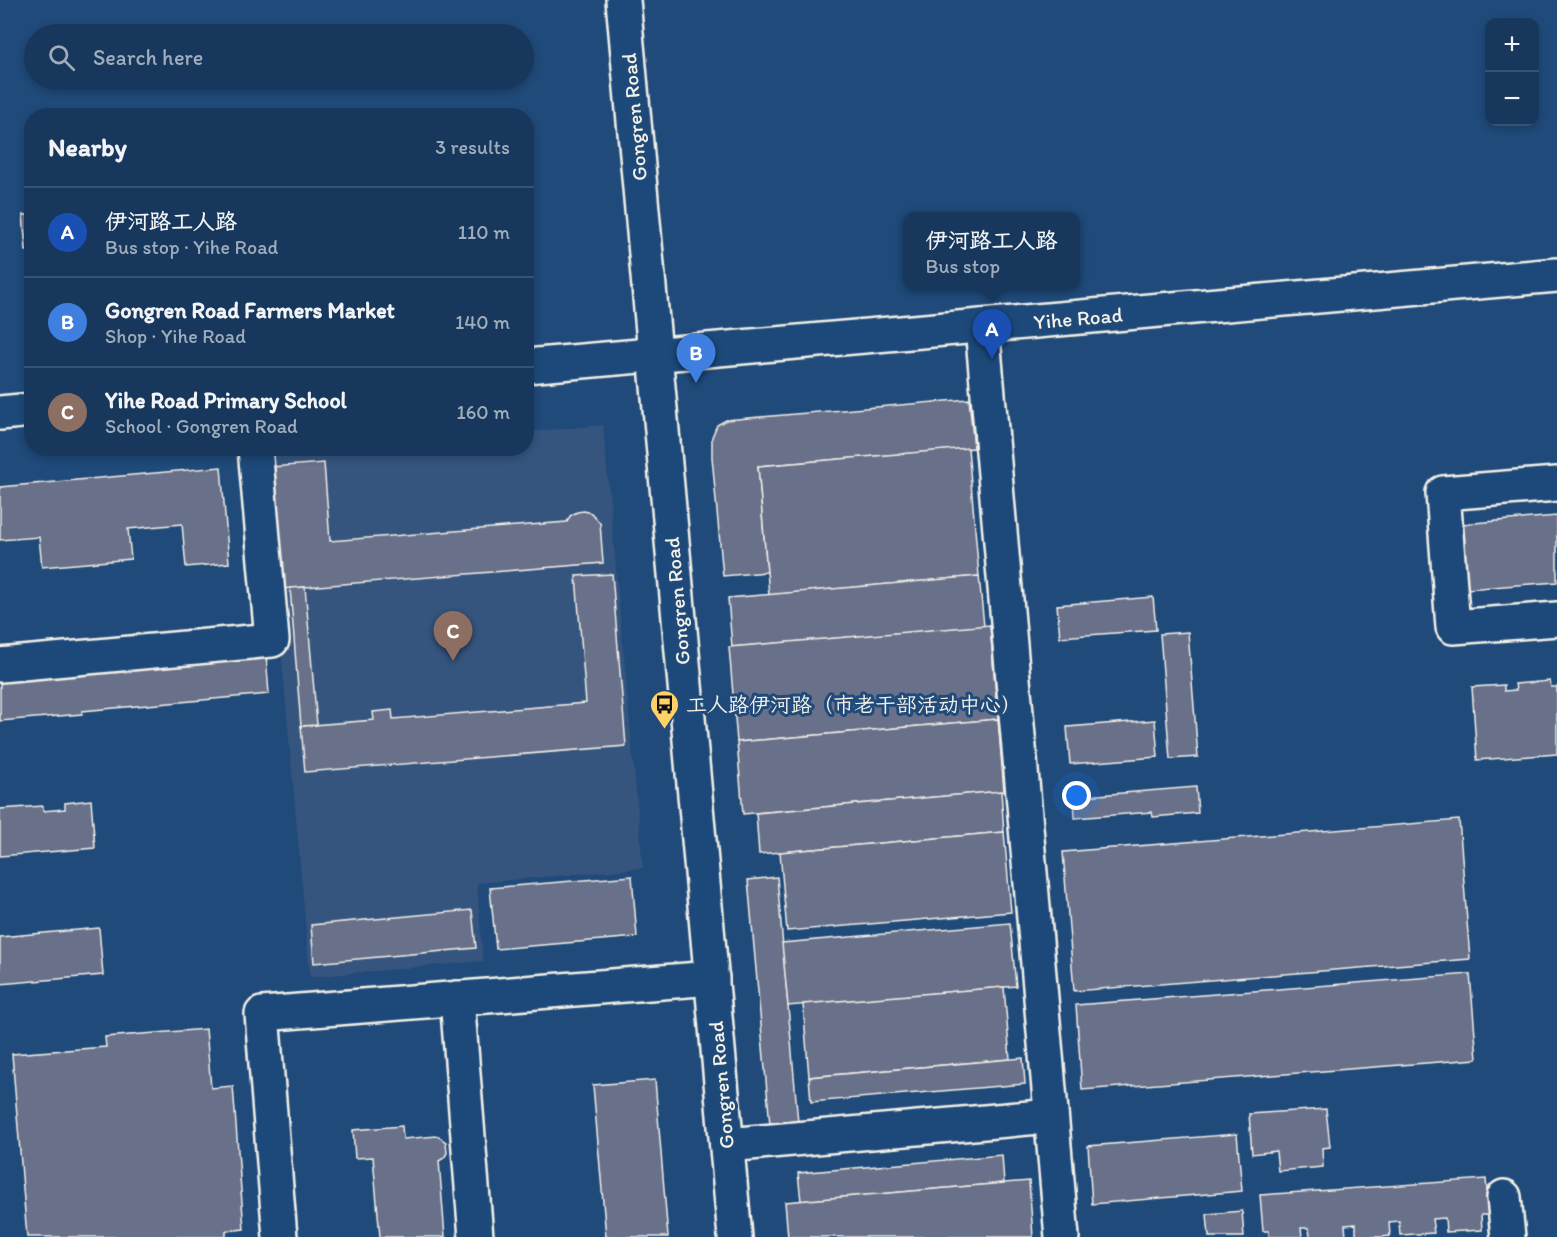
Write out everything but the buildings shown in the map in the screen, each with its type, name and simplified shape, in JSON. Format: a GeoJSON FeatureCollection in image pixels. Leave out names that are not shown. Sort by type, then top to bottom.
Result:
{"type":"FeatureCollection","features":[{"type":"Feature","properties":{"kind":"street","name":"Gongren Road"},"geometry":{"type":"LineString","coordinates":[[623,0],[735,1237]]}},
{"type":"Feature","properties":{"kind":"street","name":"Yihe Road"},"geometry":{"type":"LineString","coordinates":[[534,365],[1557,275]]}},
{"type":"Feature","properties":{"kind":"street"},"geometry":{"type":"LineString","coordinates":[[982,326],[1062,1237]]}},
{"type":"Feature","properties":{"kind":"street"},"geometry":{"type":"LineString","coordinates":[[0,412],[24,410]]}},
{"type":"Feature","properties":{"kind":"street"},"geometry":{"type":"LineString","coordinates":[[0,665],[272,640],[256,456]]}},
{"type":"Feature","properties":{"kind":"street"},"geometry":{"type":"LineString","coordinates":[[1557,484],[1443,493],[1453,627],[1557,619]]}},
{"type":"Feature","properties":{"kind":"street"},"geometry":{"type":"LineString","coordinates":[[280,1237],[262,1014],[711,978]]}},
{"type":"Feature","properties":{"kind":"street"},"geometry":{"type":"LineString","coordinates":[[457,998],[476,1237]]}},
{"type":"Feature","properties":{"kind":"street"},"geometry":{"type":"LineString","coordinates":[[726,1145],[1051,1116]]}},
{"type":"Feature","properties":{"kind":"street"},"geometry":{"type":"LineString","coordinates":[[1504,1197],[1508,1237]]}},
{"type":"Feature","properties":{"kind":"shaded area"},"geometry":{"type":"Polygon","coordinates":[[[603,425],[643,868],[477,883],[483,961],[310,977],[264,456],[534,456],[534,431],[603,425]]]}},
{"type":"Feature","properties":{"kind":"place","name":"伊河路工人路"},"geometry":{"type":"Point","coordinates":[992,359]}},
{"type":"Feature","properties":{"kind":"place","name":"Gongren Road Farmers Market"},"geometry":{"type":"Point","coordinates":[696,383]}},
{"type":"Feature","properties":{"kind":"place","name":"Yihe Road Primary School"},"geometry":{"type":"Point","coordinates":[453,661]}},
{"type":"Feature","properties":{"kind":"place","name":"工人路伊河路（市老干部活动中心）"},"geometry":{"type":"Point","coordinates":[665,730]}}]}
